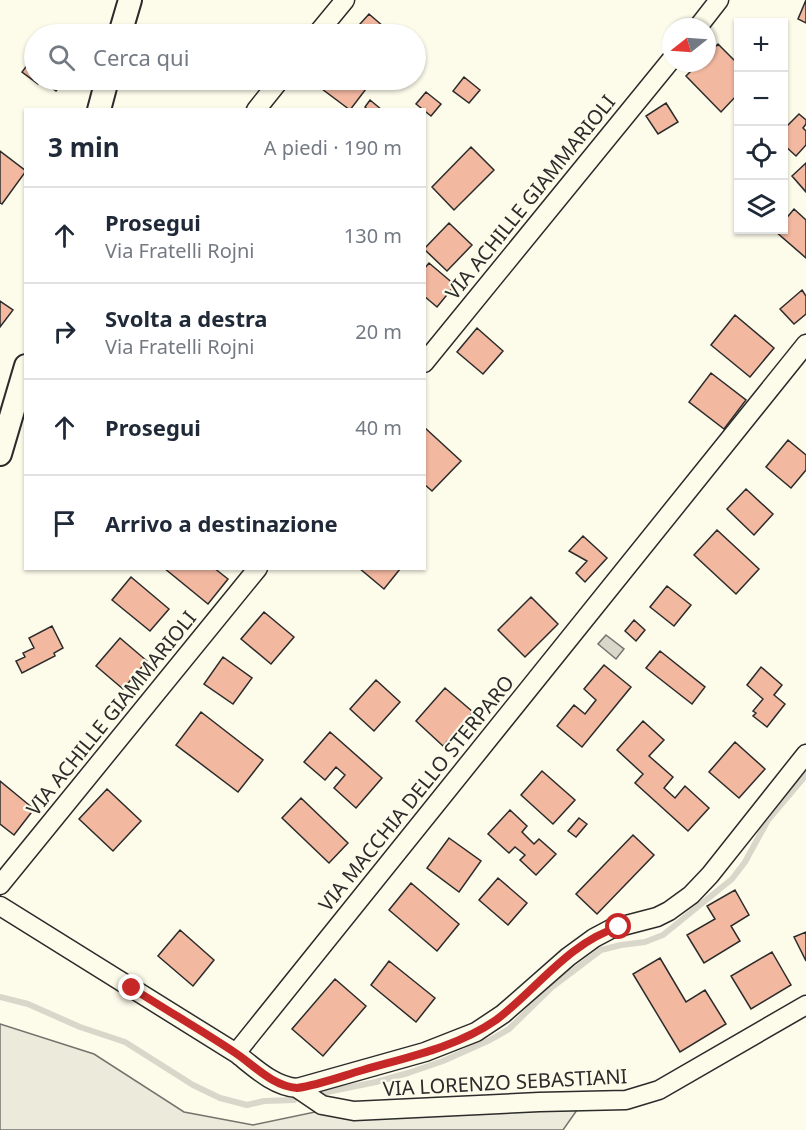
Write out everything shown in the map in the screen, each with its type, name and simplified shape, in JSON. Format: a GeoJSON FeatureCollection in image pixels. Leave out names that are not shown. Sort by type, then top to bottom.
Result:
{"type":"FeatureCollection","features":[{"type":"Feature","properties":{"kind":"street"},"geometry":{"type":"LineString","coordinates":[[123,24],[130,0]]}},
{"type":"Feature","properties":{"kind":"street"},"geometry":{"type":"LineString","coordinates":[[325,24],[345,0]]}},
{"type":"Feature","properties":{"kind":"street"},"geometry":{"type":"LineString","coordinates":[[705,18],[719,0]]}},
{"type":"Feature","properties":{"kind":"street","name":"VIA ACHILLE GIAMMARIOLI"},"geometry":{"type":"LineString","coordinates":[[426,361],[662,71]]}},
{"type":"Feature","properties":{"kind":"street"},"geometry":{"type":"LineString","coordinates":[[100,108],[104,90]]}},
{"type":"Feature","properties":{"kind":"street"},"geometry":{"type":"LineString","coordinates":[[258,108],[272,90]]}},
{"type":"Feature","properties":{"kind":"street","name":"VIA MACCHIA DELLO STERPARO"},"geometry":{"type":"LineString","coordinates":[[236,1053],[806,344]]}},
{"type":"Feature","properties":{"kind":"street"},"geometry":{"type":"LineString","coordinates":[[0,454],[24,373]]}},
{"type":"Feature","properties":{"kind":"street","name":"VIA ACHILLE GIAMMARIOLI"},"geometry":{"type":"LineString","coordinates":[[0,885],[256,570]]}},
{"type":"Feature","properties":{"kind":"street"},"geometry":{"type":"LineString","coordinates":[[297,1088],[425,1052],[476,1032],[503,1014],[568,957],[594,938],[611,929],[657,917],[669,911],[691,895],[710,875],[806,754]]}},
{"type":"Feature","properties":{"kind":"street"},"geometry":{"type":"LineString","coordinates":[[0,906],[236,1053]]}},
{"type":"Feature","properties":{"kind":"street","name":"VIA LORENZO SEBASTIANI"},"geometry":{"type":"LineString","coordinates":[[236,1053],[276,1082],[297,1088],[322,1105],[354,1111],[539,1101],[626,1100],[659,1090],[806,1005]]}},
{"type":"Feature","properties":{"kind":"shaded area"},"geometry":{"type":"Polygon","coordinates":[[[606,635],[624,649],[616,659],[598,644],[606,635]]]}},
{"type":"Feature","properties":{"kind":"shaded area"},"geometry":{"type":"Polygon","coordinates":[[[0,1024],[94,1054],[184,1112],[253,1125],[315,1112],[344,1118],[577,1110],[563,1130],[0,1130],[0,1024]]]}},
{"type":"Feature","properties":{"kind":"building"},"geometry":{"type":"Polygon","coordinates":[[[806,0],[806,23],[798,19],[806,0]]]}},
{"type":"Feature","properties":{"kind":"building"},"geometry":{"type":"Polygon","coordinates":[[[369,14],[381,24],[360,24],[369,14]]]}},
{"type":"Feature","properties":{"kind":"building"},"geometry":{"type":"Polygon","coordinates":[[[718,44],[734,60],[734,98],[721,112],[686,76],[690,72],[716,72],[716,46],[718,44]]]}},
{"type":"Feature","properties":{"kind":"building"},"geometry":{"type":"Polygon","coordinates":[[[464,77],[480,90],[469,103],[453,91],[464,77]]]}},
{"type":"Feature","properties":{"kind":"building"},"geometry":{"type":"Polygon","coordinates":[[[323,90],[365,90],[352,108],[347,108],[323,90]]]}},
{"type":"Feature","properties":{"kind":"building"},"geometry":{"type":"Polygon","coordinates":[[[426,92],[441,104],[431,116],[426,112],[426,108],[421,108],[416,104],[426,92]]]}},
{"type":"Feature","properties":{"kind":"building"},"geometry":{"type":"Polygon","coordinates":[[[370,100],[380,108],[366,108],[370,100]]]}},
{"type":"Feature","properties":{"kind":"building"},"geometry":{"type":"Polygon","coordinates":[[[666,103],[678,122],[658,134],[646,116],[666,103]]]}},
{"type":"Feature","properties":{"kind":"building"},"geometry":{"type":"Polygon","coordinates":[[[799,114],[806,120],[803,128],[806,131],[806,145],[796,156],[788,149],[788,125],[799,114]]]}},
{"type":"Feature","properties":{"kind":"building"},"geometry":{"type":"Polygon","coordinates":[[[471,147],[494,170],[454,210],[432,187],[471,147]]]}},
{"type":"Feature","properties":{"kind":"building"},"geometry":{"type":"Polygon","coordinates":[[[0,151],[24,169],[24,174],[2,204],[0,203],[0,151]]]}},
{"type":"Feature","properties":{"kind":"building"},"geometry":{"type":"Polygon","coordinates":[[[806,163],[806,192],[792,176],[806,163]]]}},
{"type":"Feature","properties":{"kind":"building"},"geometry":{"type":"Polygon","coordinates":[[[794,209],[806,220],[806,258],[778,234],[788,234],[788,216],[794,209]]]}},
{"type":"Feature","properties":{"kind":"building"},"geometry":{"type":"Polygon","coordinates":[[[449,223],[472,245],[447,271],[426,251],[426,247],[449,223]]]}},
{"type":"Feature","properties":{"kind":"building"},"geometry":{"type":"Polygon","coordinates":[[[429,263],[455,285],[437,307],[426,298],[426,267],[429,263]]]}},
{"type":"Feature","properties":{"kind":"building"},"geometry":{"type":"Polygon","coordinates":[[[802,290],[806,296],[806,314],[794,324],[780,309],[802,290]]]}},
{"type":"Feature","properties":{"kind":"building"},"geometry":{"type":"Polygon","coordinates":[[[0,301],[13,310],[0,327],[0,301]]]}},
{"type":"Feature","properties":{"kind":"building"},"geometry":{"type":"Polygon","coordinates":[[[735,315],[774,348],[750,377],[711,345],[735,315]]]}},
{"type":"Feature","properties":{"kind":"building"},"geometry":{"type":"Polygon","coordinates":[[[477,328],[503,351],[483,374],[457,352],[477,328]]]}},
{"type":"Feature","properties":{"kind":"building"},"geometry":{"type":"Polygon","coordinates":[[[711,373],[746,400],[724,429],[689,402],[711,373]]]}},
{"type":"Feature","properties":{"kind":"building"},"geometry":{"type":"Polygon","coordinates":[[[426,429],[461,461],[432,491],[426,486],[426,429]]]}},
{"type":"Feature","properties":{"kind":"building"},"geometry":{"type":"Polygon","coordinates":[[[788,440],[806,455],[806,470],[791,488],[766,467],[788,440]]]}},
{"type":"Feature","properties":{"kind":"building"},"geometry":{"type":"Polygon","coordinates":[[[746,489],[773,514],[754,535],[727,509],[746,489]]]}},
{"type":"Feature","properties":{"kind":"building"},"geometry":{"type":"Polygon","coordinates":[[[717,530],[759,569],[736,594],[694,555],[717,530]]]}},
{"type":"Feature","properties":{"kind":"building"},"geometry":{"type":"Polygon","coordinates":[[[583,536],[607,558],[585,582],[576,573],[587,561],[569,551],[583,536]]]}},
{"type":"Feature","properties":{"kind":"building"},"geometry":{"type":"Polygon","coordinates":[[[166,570],[217,570],[228,579],[208,604],[166,570]]]}},
{"type":"Feature","properties":{"kind":"building"},"geometry":{"type":"Polygon","coordinates":[[[361,570],[399,570],[384,589],[361,570]]]}},
{"type":"Feature","properties":{"kind":"building"},"geometry":{"type":"Polygon","coordinates":[[[131,577],[169,609],[150,631],[112,600],[131,577]]]}},
{"type":"Feature","properties":{"kind":"building"},"geometry":{"type":"Polygon","coordinates":[[[667,586],[691,605],[674,626],[650,607],[667,586]]]}},
{"type":"Feature","properties":{"kind":"building"},"geometry":{"type":"Polygon","coordinates":[[[531,597],[558,624],[525,657],[498,630],[531,597]]]}},
{"type":"Feature","properties":{"kind":"building"},"geometry":{"type":"Polygon","coordinates":[[[264,612],[294,637],[271,664],[241,639],[264,612]]]}},
{"type":"Feature","properties":{"kind":"building"},"geometry":{"type":"Polygon","coordinates":[[[634,620],[645,630],[636,641],[625,631],[634,620]]]}},
{"type":"Feature","properties":{"kind":"building"},"geometry":{"type":"Polygon","coordinates":[[[52,626],[63,648],[54,653],[55,656],[22,673],[16,661],[25,657],[23,653],[34,648],[29,638],[52,626]]]}},
{"type":"Feature","properties":{"kind":"building"},"geometry":{"type":"Polygon","coordinates":[[[120,638],[147,661],[123,689],[96,666],[120,638]]]}},
{"type":"Feature","properties":{"kind":"building"},"geometry":{"type":"Polygon","coordinates":[[[660,651],[705,687],[692,704],[646,668],[660,651]]]}},
{"type":"Feature","properties":{"kind":"building"},"geometry":{"type":"Polygon","coordinates":[[[223,657],[252,678],[233,704],[204,684],[223,657]]]}},
{"type":"Feature","properties":{"kind":"building"},"geometry":{"type":"Polygon","coordinates":[[[604,665],[631,687],[582,747],[557,726],[574,705],[585,714],[596,700],[584,689],[604,665]]]}},
{"type":"Feature","properties":{"kind":"building"},"geometry":{"type":"Polygon","coordinates":[[[761,667],[782,685],[774,695],[785,704],[767,727],[753,716],[756,713],[753,711],[763,699],[747,685],[761,667]]]}},
{"type":"Feature","properties":{"kind":"building"},"geometry":{"type":"Polygon","coordinates":[[[376,680],[400,702],[374,731],[350,709],[376,680]]]}},
{"type":"Feature","properties":{"kind":"building"},"geometry":{"type":"Polygon","coordinates":[[[445,688],[473,712],[443,746],[416,721],[445,688]]]}},
{"type":"Feature","properties":{"kind":"building"},"geometry":{"type":"Polygon","coordinates":[[[201,712],[263,760],[238,792],[176,745],[201,712]]]}},
{"type":"Feature","properties":{"kind":"building"},"geometry":{"type":"Polygon","coordinates":[[[643,721],[664,740],[649,756],[673,777],[664,788],[675,798],[685,786],[709,808],[688,831],[635,783],[643,774],[617,750],[643,721]]]}},
{"type":"Feature","properties":{"kind":"building"},"geometry":{"type":"Polygon","coordinates":[[[330,732],[382,778],[356,808],[334,788],[345,775],[336,767],[325,780],[304,762],[330,732]]]}},
{"type":"Feature","properties":{"kind":"building"},"geometry":{"type":"Polygon","coordinates":[[[735,742],[765,769],[739,798],[709,772],[735,742]]]}},
{"type":"Feature","properties":{"kind":"building"},"geometry":{"type":"Polygon","coordinates":[[[542,771],[575,800],[553,824],[521,795],[542,771]]]}},
{"type":"Feature","properties":{"kind":"building"},"geometry":{"type":"Polygon","coordinates":[[[0,781],[34,809],[14,835],[0,824],[0,781]]]}},
{"type":"Feature","properties":{"kind":"building"},"geometry":{"type":"Polygon","coordinates":[[[107,789],[141,821],[113,851],[79,819],[107,789]]]}},
{"type":"Feature","properties":{"kind":"building"},"geometry":{"type":"Polygon","coordinates":[[[301,798],[348,843],[329,863],[282,818],[301,798]]]}},
{"type":"Feature","properties":{"kind":"building"},"geometry":{"type":"Polygon","coordinates":[[[510,810],[527,826],[522,832],[534,844],[539,839],[556,854],[536,875],[520,860],[525,855],[515,847],[509,853],[488,834],[510,810]]]}},
{"type":"Feature","properties":{"kind":"building"},"geometry":{"type":"Polygon","coordinates":[[[579,818],[587,824],[576,837],[568,831],[579,818]]]}},
{"type":"Feature","properties":{"kind":"building"},"geometry":{"type":"Polygon","coordinates":[[[633,835],[654,855],[597,914],[576,894],[633,835]]]}},
{"type":"Feature","properties":{"kind":"building"},"geometry":{"type":"Polygon","coordinates":[[[449,838],[481,861],[459,892],[427,868],[449,838]]]}},
{"type":"Feature","properties":{"kind":"building"},"geometry":{"type":"Polygon","coordinates":[[[498,878],[527,903],[508,925],[479,900],[498,878]]]}},
{"type":"Feature","properties":{"kind":"building"},"geometry":{"type":"Polygon","coordinates":[[[411,883],[459,924],[437,951],[389,910],[411,883]]]}},
{"type":"Feature","properties":{"kind":"building"},"geometry":{"type":"Polygon","coordinates":[[[735,890],[749,915],[731,926],[740,941],[704,963],[687,935],[715,919],[707,906],[735,890]]]}},
{"type":"Feature","properties":{"kind":"building"},"geometry":{"type":"Polygon","coordinates":[[[180,930],[214,960],[193,986],[158,956],[180,930]]]}},
{"type":"Feature","properties":{"kind":"building"},"geometry":{"type":"Polygon","coordinates":[[[806,932],[806,961],[794,937],[806,932]]]}},
{"type":"Feature","properties":{"kind":"building"},"geometry":{"type":"Polygon","coordinates":[[[772,952],[791,985],[751,1009],[731,976],[772,952]]]}},
{"type":"Feature","properties":{"kind":"building"},"geometry":{"type":"Polygon","coordinates":[[[660,958],[686,1002],[705,990],[726,1024],[680,1052],[633,974],[660,958]]]}},
{"type":"Feature","properties":{"kind":"building"},"geometry":{"type":"Polygon","coordinates":[[[389,961],[435,998],[416,1022],[371,985],[389,961]]]}},
{"type":"Feature","properties":{"kind":"building"},"geometry":{"type":"Polygon","coordinates":[[[335,979],[366,1006],[323,1056],[292,1029],[335,979]]]}},
{"type":"Feature","properties":{"kind":"waterway"},"geometry":{"type":"LineString","coordinates":[[312,1095],[408,1073],[443,1061],[490,1040],[509,1029],[552,987],[601,950],[645,942],[663,935],[732,879],[745,862],[768,820],[806,775]]}},
{"type":"Feature","properties":{"kind":"waterway"},"geometry":{"type":"LineString","coordinates":[[0,997],[28,1004],[80,1027],[125,1042],[193,1085],[220,1098],[247,1105],[264,1101],[294,1100]]}},
{"type":"Feature","properties":{"kind":"route"},"geometry":{"type":"LineString","coordinates":[[132,988],[236,1053],[271,1079],[297,1088],[425,1052],[476,1032],[503,1014],[585,944],[604,932],[619,927]]}}]}
